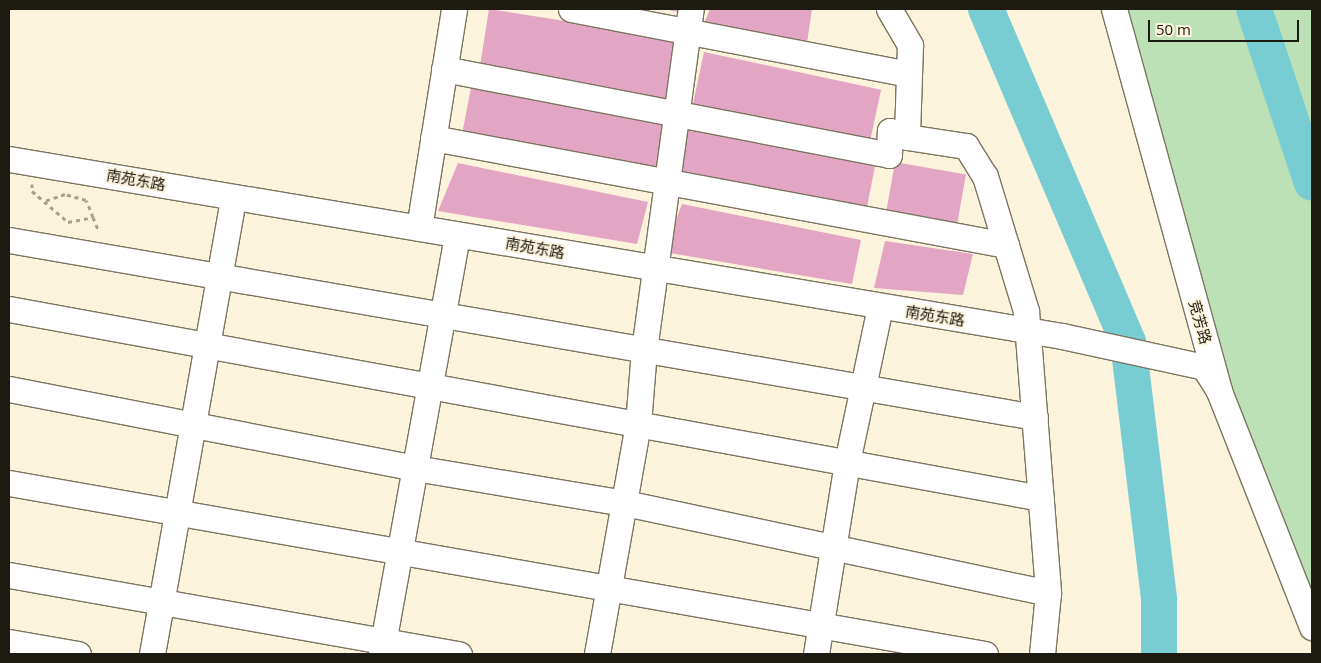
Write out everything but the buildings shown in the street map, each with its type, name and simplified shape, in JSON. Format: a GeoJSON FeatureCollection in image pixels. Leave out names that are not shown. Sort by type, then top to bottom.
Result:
{"type":"FeatureCollection","features":[{"type":"Feature","properties":{"kind":"street"},"geometry":{"type":"LineString","coordinates":[[419,228],[454,9]]}},
{"type":"Feature","properties":{"kind":"street"},"geometry":{"type":"LineString","coordinates":[[571,9],[689,20],[909,74]]}},
{"type":"Feature","properties":{"kind":"street"},"geometry":{"type":"LineString","coordinates":[[889,9],[910,45],[907,137]]}},
{"type":"Feature","properties":{"kind":"street","name":"竞芳路"},"geometry":{"type":"LineString","coordinates":[[1114,9],[1219,391],[1312,627]]}},
{"type":"Feature","properties":{"kind":"street"},"geometry":{"type":"LineString","coordinates":[[597,654],[638,424],[644,350],[689,20]]}},
{"type":"Feature","properties":{"kind":"street"},"geometry":{"type":"LineString","coordinates":[[444,69],[889,155],[890,132],[907,137],[966,146],[985,176],[1026,311],[1048,593],[1042,654]]}},
{"type":"Feature","properties":{"kind":"street"},"geometry":{"type":"LineString","coordinates":[[433,138],[1006,245]]}},
{"type":"Feature","properties":{"kind":"street","name":"南苑东路"},"geometry":{"type":"LineString","coordinates":[[20,161],[880,307],[1062,336],[1204,367],[1219,391]]}},
{"type":"Feature","properties":{"kind":"street"},"geometry":{"type":"LineString","coordinates":[[152,654],[233,197]]}},
{"type":"Feature","properties":{"kind":"street"},"geometry":{"type":"LineString","coordinates":[[382,648],[457,234]]}},
{"type":"Feature","properties":{"kind":"street"},"geometry":{"type":"LineString","coordinates":[[9,240],[443,312],[644,350],[1035,417]]}},
{"type":"Feature","properties":{"kind":"street"},"geometry":{"type":"LineString","coordinates":[[816,654],[847,462],[865,388],[880,307]]}},
{"type":"Feature","properties":{"kind":"street"},"geometry":{"type":"LineString","coordinates":[[9,309],[1041,498]]}},
{"type":"Feature","properties":{"kind":"street"},"geometry":{"type":"LineString","coordinates":[[9,389],[415,468],[625,502],[1048,593]]}},
{"type":"Feature","properties":{"kind":"street"},"geometry":{"type":"LineString","coordinates":[[9,483],[608,588],[821,628],[984,654]]}},
{"type":"Feature","properties":{"kind":"street"},"geometry":{"type":"LineString","coordinates":[[9,575],[161,602],[382,648],[459,654]]}},
{"type":"Feature","properties":{"kind":"street"},"geometry":{"type":"LineString","coordinates":[[9,642],[78,654]]}},
{"type":"Feature","properties":{"kind":"path"},"geometry":{"type":"LineString","coordinates":[[20,161],[32,191],[68,222],[93,217],[86,200],[65,194],[45,202]]}},
{"type":"Feature","properties":{"kind":"green space"},"geometry":{"type":"Polygon","coordinates":[[[1114,9],[1254,9],[1275,74],[1264,9],[1312,9],[1312,177],[1281,95],[1312,183],[1312,627],[1219,391],[1114,9]]]}},
{"type":"Feature","properties":{"kind":"waterway"},"geometry":{"type":"LineString","coordinates":[[986,9],[1128,342],[1159,600],[1159,654]]}},
{"type":"Feature","properties":{"kind":"waterway"},"geometry":{"type":"LineString","coordinates":[[1254,9],[1312,183]]}}]}
